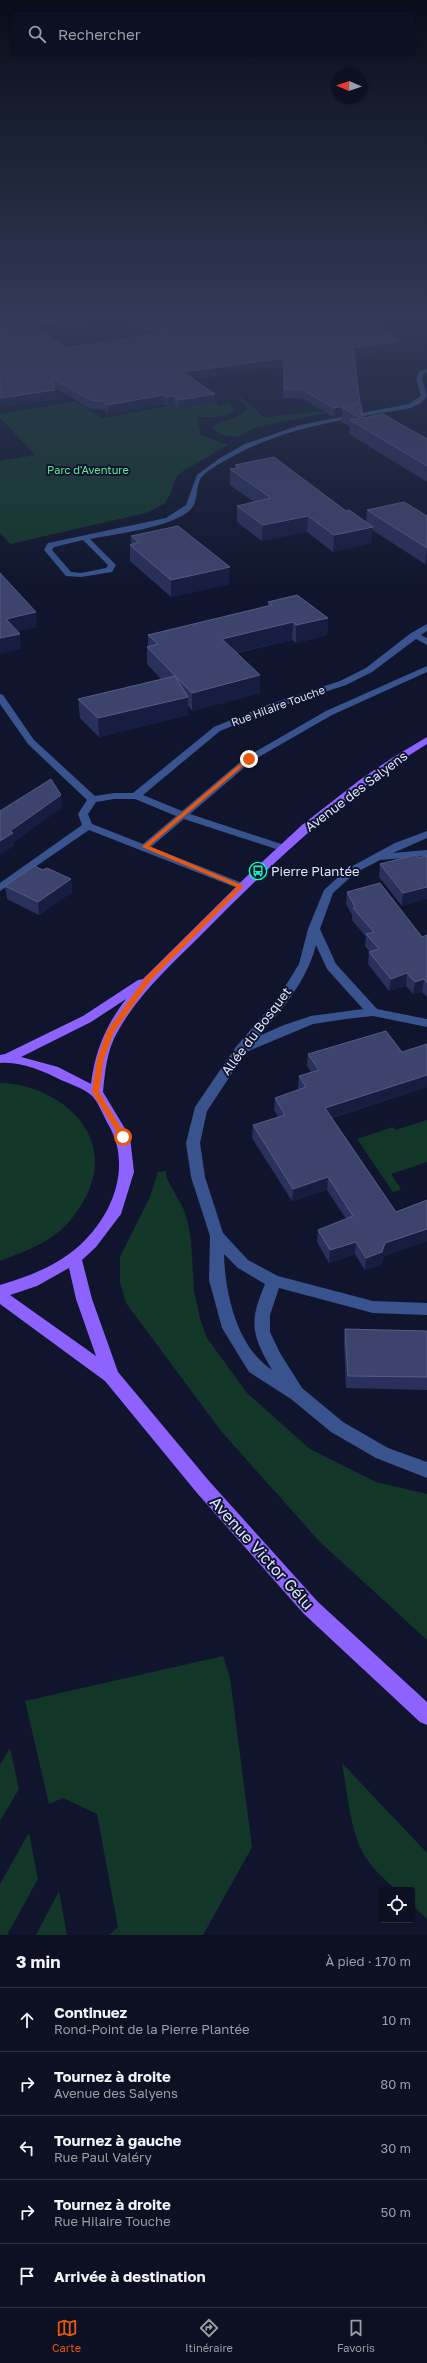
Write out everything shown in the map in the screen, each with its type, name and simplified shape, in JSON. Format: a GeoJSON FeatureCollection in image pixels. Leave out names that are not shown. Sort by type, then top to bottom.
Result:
{"type":"FeatureCollection","features":[{"type":"Feature","properties":{"kind":"main road","name":"Avenue des Salyens"},"geometry":{"type":"LineString","coordinates":[[96,1092],[100,1059],[111,1031],[148,979],[241,886],[312,822],[349,792],[427,740]]}},
{"type":"Feature","properties":{"kind":"main road","name":"Avenue des Salyens"},"geometry":{"type":"LineString","coordinates":[[4,1058],[87,1019],[148,979]]}},
{"type":"Feature","properties":{"kind":"main road"},"geometry":{"type":"LineString","coordinates":[[0,1291],[32,1282],[74,1258],[91,1243],[116,1210],[127,1172],[123,1137],[106,1106],[96,1092],[53,1070],[4,1058]]}},
{"type":"Feature","properties":{"kind":"main road","name":"Avenue Victor Gélu"},"geometry":{"type":"LineString","coordinates":[[74,1258],[84,1299],[111,1376]]}},
{"type":"Feature","properties":{"kind":"main road","name":"Avenue Victor Gélu"},"geometry":{"type":"LineString","coordinates":[[0,1296],[111,1376],[202,1487],[311,1608],[427,1715]]}},
{"type":"Feature","properties":{"kind":"street"},"geometry":{"type":"LineString","coordinates":[[85,538],[112,565],[112,568],[81,575],[69,574],[48,550],[51,545],[168,520],[182,513],[191,504],[195,482],[199,476],[249,444],[296,427],[404,407]]}},
{"type":"Feature","properties":{"kind":"street","name":"Rue Hilaire Touche"},"geometry":{"type":"LineString","coordinates":[[136,796],[217,729],[273,706],[314,694],[343,683],[369,670],[414,635],[427,627]]}},
{"type":"Feature","properties":{"kind":"street"},"geometry":{"type":"LineString","coordinates":[[414,635],[427,642]]}},
{"type":"Feature","properties":{"kind":"street","name":"Rue Hilaire Touche"},"geometry":{"type":"LineString","coordinates":[[144,847],[249,759],[329,713],[427,669]]}},
{"type":"Feature","properties":{"kind":"street"},"geometry":{"type":"LineString","coordinates":[[0,697],[30,742],[93,800]]}},
{"type":"Feature","properties":{"kind":"street"},"geometry":{"type":"LineString","coordinates":[[241,886],[88,826],[83,814],[93,800],[114,796],[136,796],[183,814],[283,848]]}},
{"type":"Feature","properties":{"kind":"street"},"geometry":{"type":"LineString","coordinates":[[0,888],[88,826]]}},
{"type":"Feature","properties":{"kind":"street","name":"Allée du Bosquet"},"geometry":{"type":"LineString","coordinates":[[427,834],[399,845],[351,871],[328,892],[314,929],[305,964],[282,1001],[240,1051],[200,1110],[193,1143],[198,1177],[217,1236],[217,1280],[230,1328],[255,1367],[297,1394],[337,1427],[382,1453],[427,1470]]}},
{"type":"Feature","properties":{"kind":"street"},"geometry":{"type":"LineString","coordinates":[[375,859],[391,855],[427,853]]}},
{"type":"Feature","properties":{"kind":"street"},"geometry":{"type":"LineString","coordinates":[[314,929],[331,966],[373,1012]]}},
{"type":"Feature","properties":{"kind":"street"},"geometry":{"type":"LineString","coordinates":[[240,1051],[288,1028],[311,1020],[373,1012],[427,1023]]}},
{"type":"Feature","properties":{"kind":"street","name":"Allée du Bosquet"},"geometry":{"type":"LineString","coordinates":[[217,1236],[243,1264],[274,1281],[373,1307],[427,1309]]}},
{"type":"Feature","properties":{"kind":"street","name":"Allée du Bosquet"},"geometry":{"type":"LineString","coordinates":[[274,1281],[267,1298],[261,1327],[274,1360],[297,1394]]}},
{"type":"Feature","properties":{"kind":"green space","name":"Parc d'Aventure"},"geometry":{"type":"Polygon","coordinates":[[[42,407],[84,407],[103,418],[161,407],[177,407],[179,409],[188,407],[232,407],[234,410],[222,416],[197,417],[201,435],[228,445],[183,471],[176,477],[170,495],[164,504],[146,513],[10,544],[0,533],[0,461],[35,455],[0,418],[0,414],[42,407]]]}},
{"type":"Feature","properties":{"kind":"green space"},"geometry":{"type":"Polygon","coordinates":[[[246,407],[253,407],[264,417],[347,409],[256,427],[239,437],[223,435],[213,429],[214,425],[241,415],[247,410],[246,407]]]}},
{"type":"Feature","properties":{"kind":"green space"},"geometry":{"type":"Polygon","coordinates":[[[0,1083],[16,1084],[33,1089],[64,1105],[77,1117],[87,1130],[93,1146],[95,1163],[93,1179],[87,1195],[68,1223],[54,1236],[28,1250],[0,1261],[0,1083]]]}},
{"type":"Feature","properties":{"kind":"green space"},"geometry":{"type":"Polygon","coordinates":[[[427,1120],[427,1162],[391,1174],[401,1189],[393,1192],[357,1139],[393,1127],[395,1130],[427,1120]]]}},
{"type":"Feature","properties":{"kind":"green space"},"geometry":{"type":"Polygon","coordinates":[[[166,1171],[166,1177],[184,1210],[188,1223],[191,1241],[194,1290],[200,1319],[207,1338],[247,1393],[310,1449],[376,1482],[427,1494],[427,1640],[320,1542],[221,1431],[126,1303],[120,1282],[120,1257],[150,1197],[158,1172],[166,1171]]]}},
{"type":"Feature","properties":{"kind":"green space"},"geometry":{"type":"Polygon","coordinates":[[[223,1656],[230,1678],[252,1847],[203,1935],[109,1935],[118,1927],[97,1814],[63,1798],[49,1804],[25,1701],[223,1656]]]}},
{"type":"Feature","properties":{"kind":"green space"},"geometry":{"type":"Polygon","coordinates":[[[10,1748],[19,1789],[0,1821],[0,1765],[10,1748]]]}},
{"type":"Feature","properties":{"kind":"green space"},"geometry":{"type":"Polygon","coordinates":[[[342,1763],[427,1853],[427,1919],[415,1908],[415,1887],[393,1887],[366,1858],[355,1833],[347,1797],[342,1763]]]}},
{"type":"Feature","properties":{"kind":"green space"},"geometry":{"type":"Polygon","coordinates":[[[29,1833],[38,1879],[7,1935],[0,1935],[0,1884],[29,1833]]]}},
{"type":"Feature","properties":{"kind":"green space"},"geometry":{"type":"Polygon","coordinates":[[[59,1891],[67,1935],[36,1935],[59,1891]]]}},
{"type":"Feature","properties":{"kind":"building"},"geometry":{"type":"Polygon","coordinates":[[[361,407],[363,418],[383,414],[427,439],[427,466],[350,420],[360,418],[342,408],[361,407]]]}},
{"type":"Feature","properties":{"kind":"building"},"geometry":{"type":"Polygon","coordinates":[[[274,457],[346,511],[349,510],[373,527],[334,535],[308,516],[263,525],[237,506],[271,498],[230,469],[239,468],[235,465],[274,457]]]}},
{"type":"Feature","properties":{"kind":"building"},"geometry":{"type":"Polygon","coordinates":[[[404,502],[427,516],[427,548],[367,510],[404,502]]]}},
{"type":"Feature","properties":{"kind":"building"},"geometry":{"type":"Polygon","coordinates":[[[178,526],[230,567],[171,580],[130,545],[139,542],[131,536],[178,526]]]}},
{"type":"Feature","properties":{"kind":"building"},"geometry":{"type":"Polygon","coordinates":[[[0,573],[36,612],[6,619],[20,634],[0,638],[0,573]]]}},
{"type":"Feature","properties":{"kind":"building"},"geometry":{"type":"Polygon","coordinates":[[[297,595],[328,618],[296,625],[293,622],[222,639],[260,675],[192,693],[147,647],[158,644],[148,635],[272,605],[268,602],[297,595]]]}},
{"type":"Feature","properties":{"kind":"building"},"geometry":{"type":"Polygon","coordinates":[[[175,676],[188,697],[98,718],[78,699],[175,676]]]}},
{"type":"Feature","properties":{"kind":"building"},"geometry":{"type":"Polygon","coordinates":[[[51,779],[61,795],[10,831],[13,833],[0,841],[0,811],[51,779]]]}},
{"type":"Feature","properties":{"kind":"building"},"geometry":{"type":"Polygon","coordinates":[[[415,855],[418,858],[427,856],[427,887],[403,893],[380,864],[415,855]]]}},
{"type":"Feature","properties":{"kind":"building"},"geometry":{"type":"Polygon","coordinates":[[[34,866],[43,870],[47,868],[71,879],[38,902],[5,886],[34,866]]]}},
{"type":"Feature","properties":{"kind":"building"},"geometry":{"type":"Polygon","coordinates":[[[380,883],[422,937],[427,935],[427,983],[424,979],[415,982],[407,973],[391,979],[369,952],[379,949],[366,934],[374,932],[353,908],[355,907],[347,892],[380,883]]]}},
{"type":"Feature","properties":{"kind":"building"},"geometry":{"type":"Polygon","coordinates":[[[386,1031],[402,1052],[427,1044],[427,1075],[325,1108],[396,1212],[427,1200],[427,1229],[385,1243],[382,1252],[366,1258],[356,1242],[330,1250],[318,1230],[353,1216],[328,1177],[293,1189],[253,1125],[285,1115],[275,1098],[306,1087],[299,1076],[319,1070],[308,1054],[386,1031]]]}},
{"type":"Feature","properties":{"kind":"building"},"geometry":{"type":"Polygon","coordinates":[[[345,1329],[427,1331],[427,1377],[348,1376],[345,1329]]]}},
{"type":"Feature","properties":{"kind":"place","name":"Pierre Plantée"},"geometry":{"type":"Point","coordinates":[258,871]}},
{"type":"Feature","properties":{"kind":"route"},"geometry":{"type":"LineString","coordinates":[[123,1137],[106,1106],[96,1092],[100,1059],[111,1031],[148,979],[241,886],[144,847],[249,759]]}}]}
